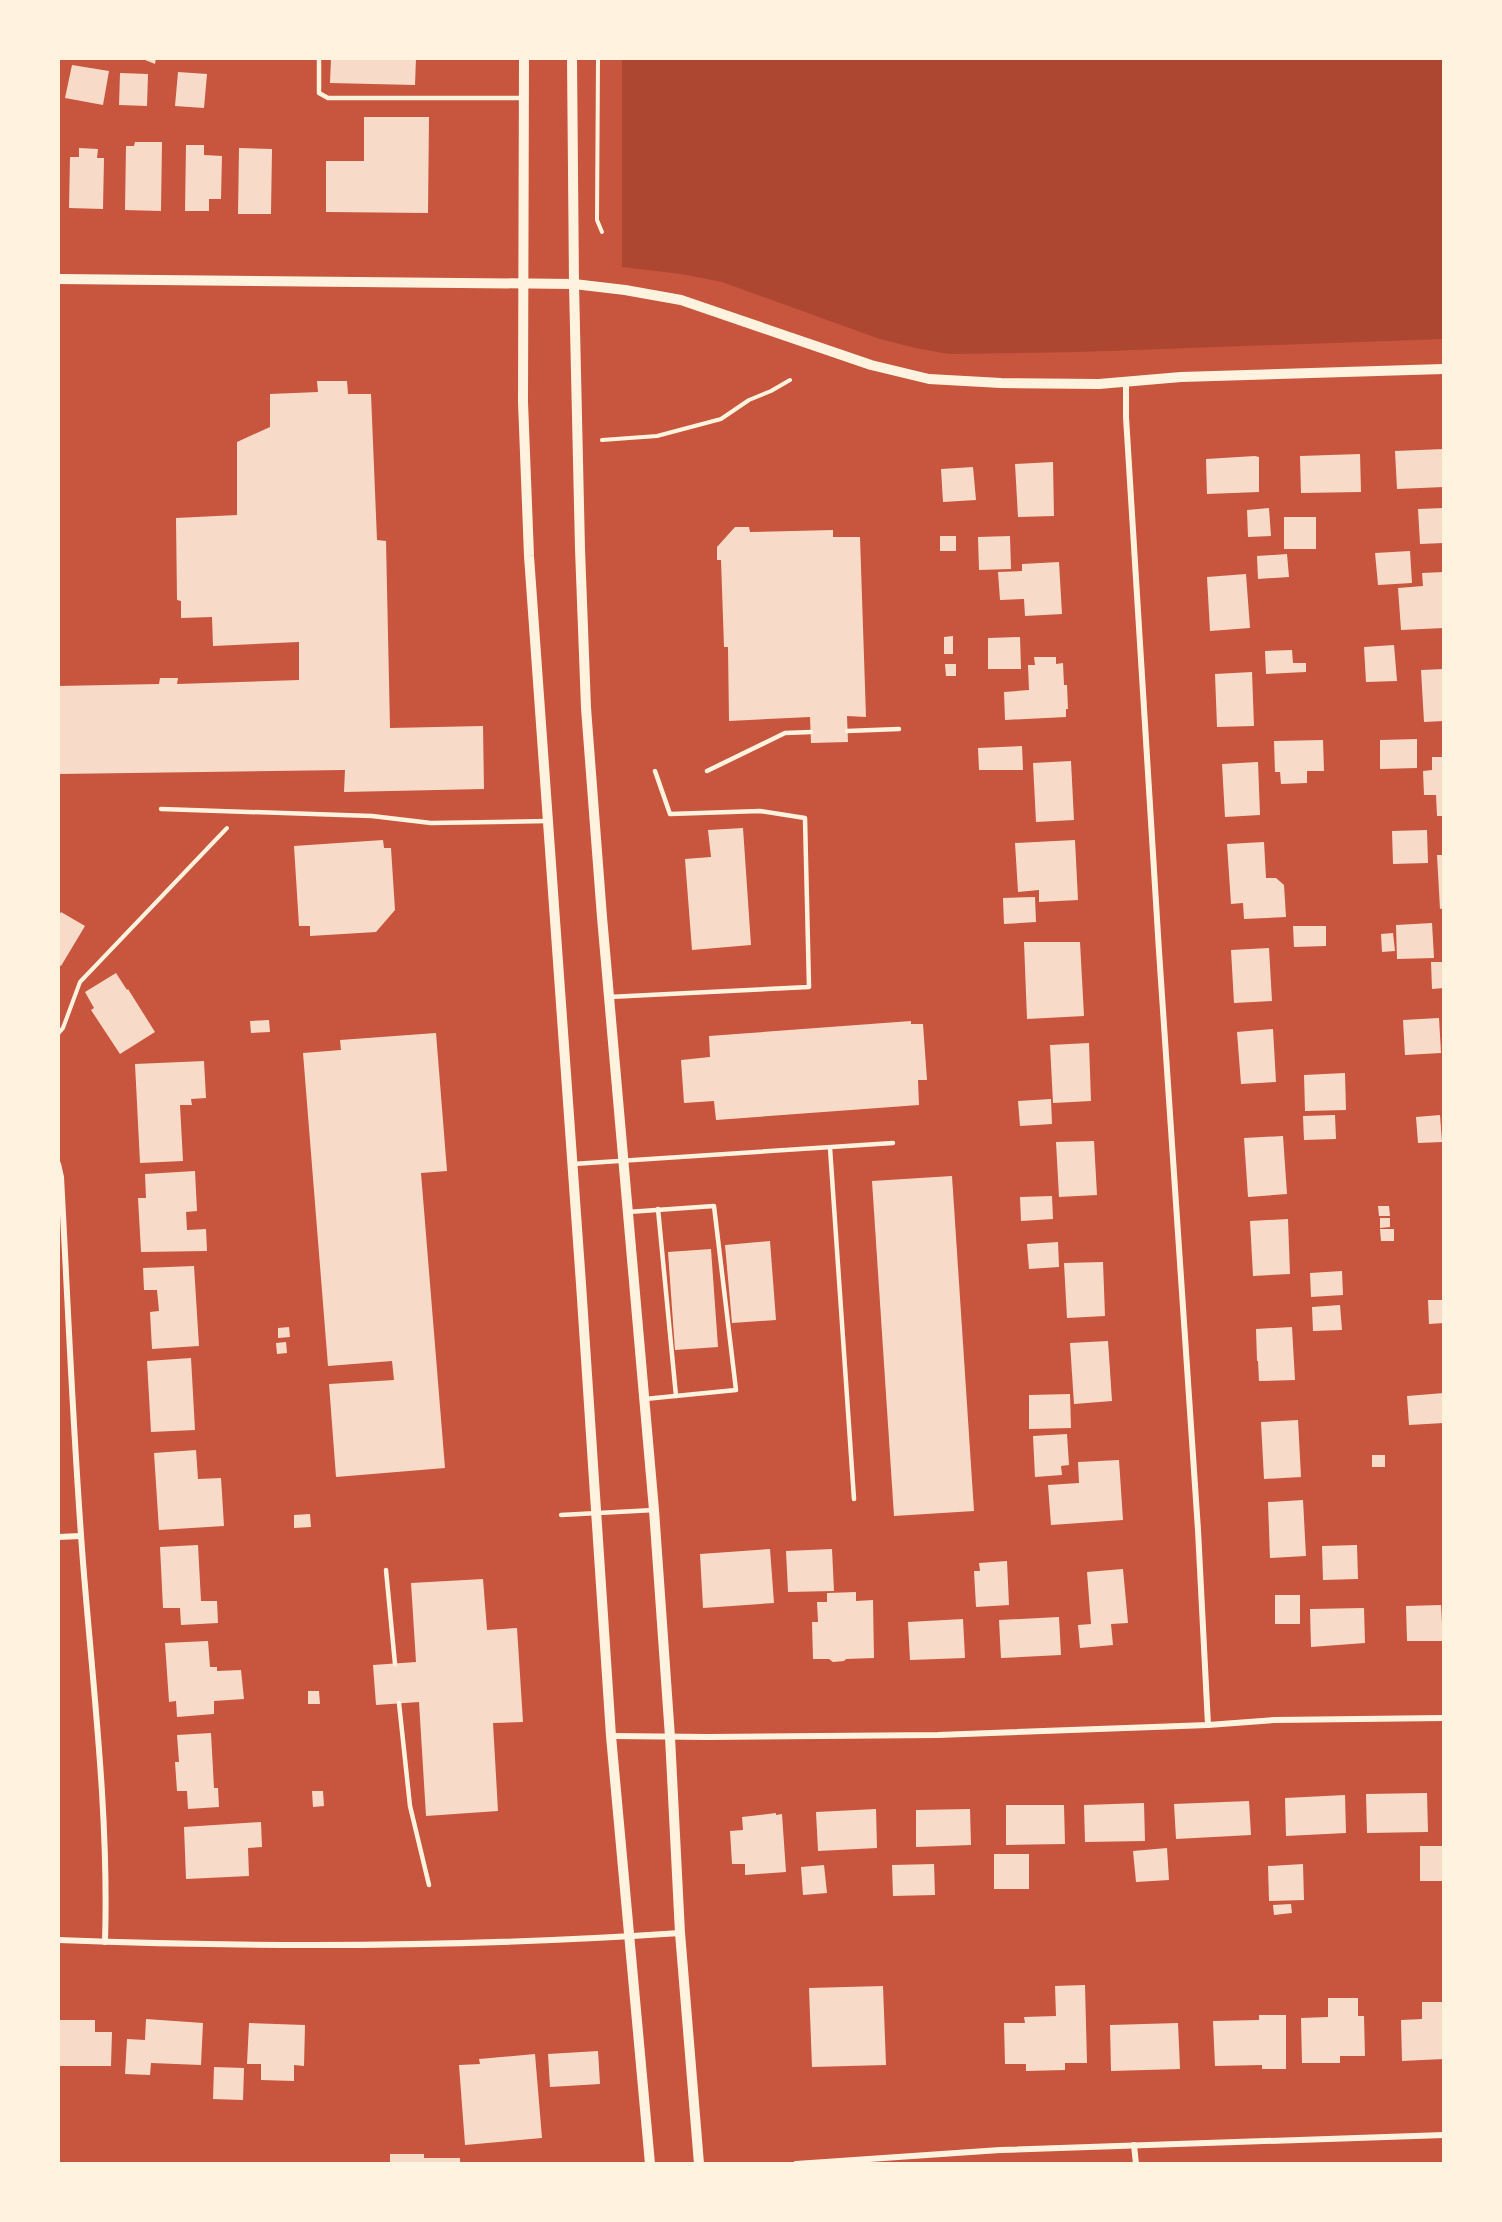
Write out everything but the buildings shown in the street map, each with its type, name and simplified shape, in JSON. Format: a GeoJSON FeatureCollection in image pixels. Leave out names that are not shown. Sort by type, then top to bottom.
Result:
{"type":"FeatureCollection","features":[{"type":"Feature","properties":{"kind":"street"},"geometry":{"type":"LineString","coordinates":[[524,58],[523,402],[529,556],[611,1736],[650,2163]]}},
{"type":"Feature","properties":{"kind":"street"},"geometry":{"type":"LineString","coordinates":[[572,58],[574,284],[583,649],[609,997],[654,1510],[670,1737],[680,1934],[699,2163]]}},
{"type":"Feature","properties":{"kind":"street"},"geometry":{"type":"LineString","coordinates":[[58,279],[574,284],[681,300],[871,365],[929,379],[1001,383],[1099,384],[1192,376],[1443,369]]}},
{"type":"Feature","properties":{"kind":"street"},"geometry":{"type":"LineString","coordinates":[[1126,381],[1126,417],[1160,975],[1198,1530],[1208,1725]]}},
{"type":"Feature","properties":{"kind":"street"},"geometry":{"type":"LineString","coordinates":[[58,1164],[62,1189],[81,1536],[99,1766],[106,1898],[105,1942]]}},
{"type":"Feature","properties":{"kind":"street"},"geometry":{"type":"LineString","coordinates":[[58,1537],[81,1536]]}},
{"type":"Feature","properties":{"kind":"street"},"geometry":{"type":"LineString","coordinates":[[611,1736],[938,1735],[1208,1725],[1274,1720],[1443,1718]]}},
{"type":"Feature","properties":{"kind":"street"},"geometry":{"type":"LineString","coordinates":[[58,1941],[345,1947],[680,1934]]}},
{"type":"Feature","properties":{"kind":"street"},"geometry":{"type":"LineString","coordinates":[[796,2163],[906,2155],[1134,2145],[1443,2135]]}},
{"type":"Feature","properties":{"kind":"street"},"geometry":{"type":"LineString","coordinates":[[1134,2145],[1136,2163]]}},
{"type":"Feature","properties":{"kind":"lane"},"geometry":{"type":"LineString","coordinates":[[319,58],[319,93],[328,98],[524,98]]}},
{"type":"Feature","properties":{"kind":"lane"},"geometry":{"type":"LineString","coordinates":[[848,731],[899,729]]}},
{"type":"Feature","properties":{"kind":"lane"},"geometry":{"type":"LineString","coordinates":[[707,771],[785,734],[811,732]]}},
{"type":"Feature","properties":{"kind":"lane"},"geometry":{"type":"LineString","coordinates":[[609,997],[809,987],[805,818],[760,811],[670,814],[655,771]]}},
{"type":"Feature","properties":{"kind":"lane"},"geometry":{"type":"LineString","coordinates":[[161,809],[372,816],[431,823],[548,821]]}},
{"type":"Feature","properties":{"kind":"lane"},"geometry":{"type":"LineString","coordinates":[[573,1164],[893,1143]]}},
{"type":"Feature","properties":{"kind":"lane"},"geometry":{"type":"LineString","coordinates":[[830,1148],[854,1499]]}},
{"type":"Feature","properties":{"kind":"lane"},"geometry":{"type":"LineString","coordinates":[[628,1212],[714,1206],[736,1390],[644,1400]]}},
{"type":"Feature","properties":{"kind":"lane"},"geometry":{"type":"LineString","coordinates":[[658,1209],[676,1396]]}},
{"type":"Feature","properties":{"kind":"lane"},"geometry":{"type":"LineString","coordinates":[[561,1515],[654,1510]]}},
{"type":"Feature","properties":{"kind":"lane"},"geometry":{"type":"LineString","coordinates":[[386,1570],[395,1664]]}},
{"type":"Feature","properties":{"kind":"lane"},"geometry":{"type":"LineString","coordinates":[[399,1703],[410,1806],[429,1884]]}},
{"type":"Feature","properties":{"kind":"path"},"geometry":{"type":"LineString","coordinates":[[598,58],[597,220],[602,232]]}},
{"type":"Feature","properties":{"kind":"path"},"geometry":{"type":"LineString","coordinates":[[602,440],[657,436],[721,419],[749,400],[789,380]]}},
{"type":"Feature","properties":{"kind":"path"},"geometry":{"type":"LineString","coordinates":[[58,1034],[63,1028],[80,982],[243,812]]}},
{"type":"Feature","properties":{"kind":"shaded area"},"geometry":{"type":"Polygon","coordinates":[[[622,59],[1443,59],[1443,339],[1079,352],[949,354],[877,338],[722,282],[681,274],[622,267],[622,59]]]}}]}
